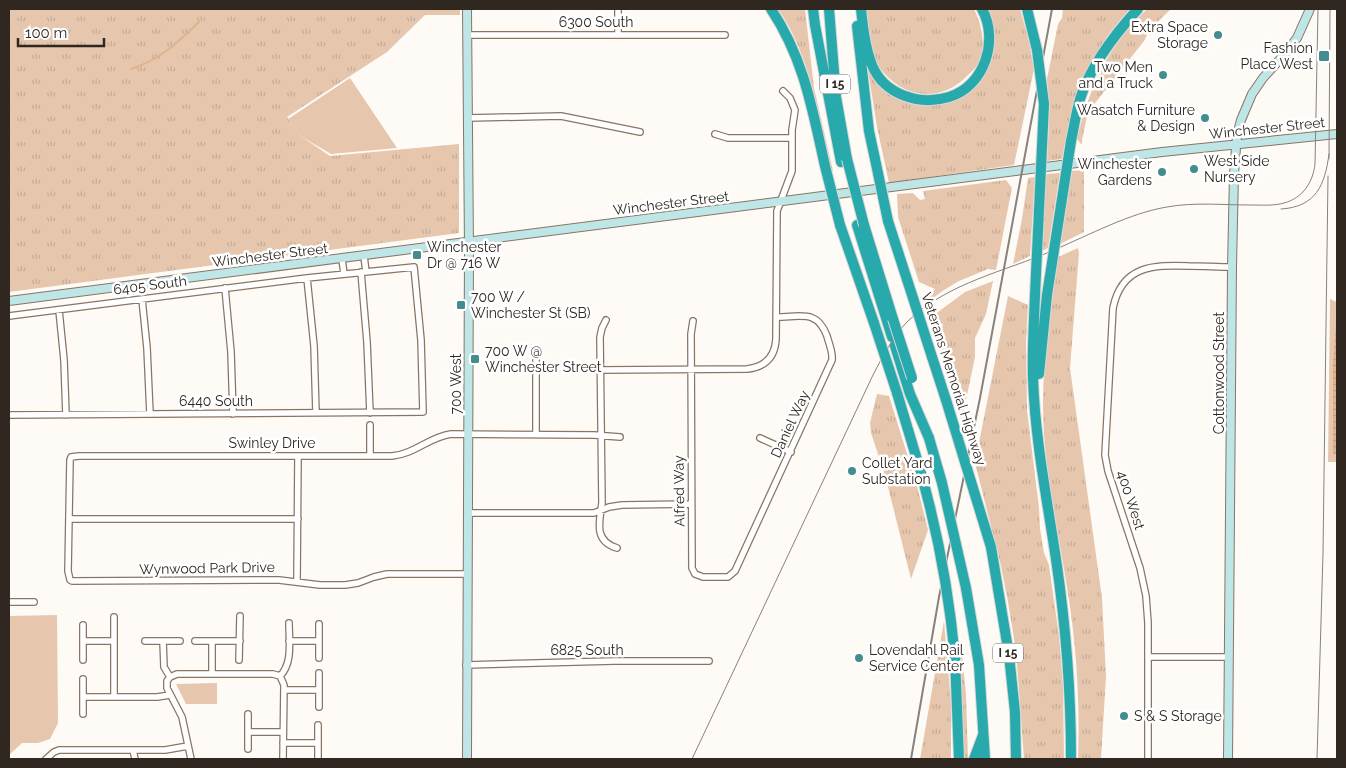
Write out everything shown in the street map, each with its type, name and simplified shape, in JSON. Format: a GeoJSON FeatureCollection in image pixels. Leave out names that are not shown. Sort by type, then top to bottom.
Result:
{"type":"FeatureCollection","features":[{"type":"Feature","properties":{"kind":"highway"},"geometry":{"type":"LineString","coordinates":[[771,9],[782,26],[798,60],[811,100],[840,225],[897,394],[927,495],[942,561],[955,658],[959,759]]}},
{"type":"Feature","properties":{"kind":"highway"},"geometry":{"type":"LineString","coordinates":[[814,9],[817,34],[844,161]]}},
{"type":"Feature","properties":{"kind":"highway","name":"I 15"},"geometry":{"type":"LineString","coordinates":[[829,9],[836,97],[844,161],[860,225],[912,378],[944,492],[966,588],[979,665],[985,759]]}},
{"type":"Feature","properties":{"kind":"highway","name":"Veterans Memorial Highway"},"geometry":{"type":"LineString","coordinates":[[857,9],[857,31],[868,122],[888,221],[991,547],[1016,712],[1017,759]]}},
{"type":"Feature","properties":{"kind":"highway"},"geometry":{"type":"LineString","coordinates":[[861,9],[864,36],[872,66],[885,84],[898,94],[916,99],[931,100],[950,97],[968,87],[985,64],[989,48],[989,33],[987,17],[982,9]]}},
{"type":"Feature","properties":{"kind":"highway"},"geometry":{"type":"LineString","coordinates":[[1027,9],[1037,50],[1044,104],[1033,378],[1040,462],[1064,616],[1069,670],[1071,759]]}},
{"type":"Feature","properties":{"kind":"highway"},"geometry":{"type":"LineString","coordinates":[[1036,417],[1047,295],[1071,141],[1081,98],[1096,65],[1116,33],[1138,9]]}},
{"type":"Feature","properties":{"kind":"highway"},"geometry":{"type":"LineString","coordinates":[[860,225],[897,354],[910,394],[929,438]]}},
{"type":"Feature","properties":{"kind":"highway"},"geometry":{"type":"LineString","coordinates":[[974,759],[984,732]]}},
{"type":"Feature","properties":{"kind":"main road","name":"700 West"},"geometry":{"type":"LineString","coordinates":[[467,9],[469,242],[467,759]]}},
{"type":"Feature","properties":{"kind":"main road","name":"Cottonwood Street"},"geometry":{"type":"LineString","coordinates":[[1228,759],[1232,267],[1234,174],[1237,144],[1241,120],[1252,94],[1297,38],[1310,9]]}},
{"type":"Feature","properties":{"kind":"main road","name":"Winchester Street"},"geometry":{"type":"LineString","coordinates":[[9,301],[1237,144],[1337,134]]}},
{"type":"Feature","properties":{"kind":"street"},"geometry":{"type":"LineString","coordinates":[[618,9],[618,35]]}},
{"type":"Feature","properties":{"kind":"street","name":"6300 South"},"geometry":{"type":"LineString","coordinates":[[467,35],[725,35]]}},
{"type":"Feature","properties":{"kind":"street"},"geometry":{"type":"LineString","coordinates":[[601,370],[756,368],[767,362],[772,355],[776,347],[777,211],[792,171],[792,138],[795,110],[790,98],[783,91]]}},
{"type":"Feature","properties":{"kind":"street"},"geometry":{"type":"LineString","coordinates":[[468,118],[560,116],[640,132]]}},
{"type":"Feature","properties":{"kind":"street"},"geometry":{"type":"LineString","coordinates":[[715,134],[728,138],[792,138]]}},
{"type":"Feature","properties":{"kind":"street"},"geometry":{"type":"LineString","coordinates":[[364,256],[363,272],[370,413]]}},
{"type":"Feature","properties":{"kind":"street"},"geometry":{"type":"LineString","coordinates":[[342,259],[344,274]]}},
{"type":"Feature","properties":{"kind":"street","name":"400 West"},"geometry":{"type":"LineString","coordinates":[[1148,759],[1148,612],[1140,568],[1108,471],[1105,448],[1113,308],[1115,298],[1121,287],[1138,271],[1163,265],[1232,267]]}},
{"type":"Feature","properties":{"kind":"street","name":"6405 South"},"geometry":{"type":"LineString","coordinates":[[9,316],[224,288],[414,267],[421,340],[423,412]]}},
{"type":"Feature","properties":{"kind":"street"},"geometry":{"type":"LineString","coordinates":[[307,278],[314,346],[316,413]]}},
{"type":"Feature","properties":{"kind":"street"},"geometry":{"type":"LineString","coordinates":[[224,288],[233,414]]}},
{"type":"Feature","properties":{"kind":"street"},"geometry":{"type":"LineString","coordinates":[[142,299],[147,348],[150,414]]}},
{"type":"Feature","properties":{"kind":"street"},"geometry":{"type":"LineString","coordinates":[[60,310],[66,415]]}},
{"type":"Feature","properties":{"kind":"street","name":"Daniel Way"},"geometry":{"type":"LineString","coordinates":[[732,575],[830,367],[832,357],[824,329],[818,320],[810,317],[776,317]]}},
{"type":"Feature","properties":{"kind":"street"},"geometry":{"type":"LineString","coordinates":[[606,320],[600,337],[602,436],[601,537],[606,544],[617,548]]}},
{"type":"Feature","properties":{"kind":"street","name":"Alfred Way"},"geometry":{"type":"LineString","coordinates":[[693,321],[691,334],[692,565],[696,575],[703,577],[727,577],[732,575]]}},
{"type":"Feature","properties":{"kind":"street"},"geometry":{"type":"LineString","coordinates":[[536,356],[536,434]]}},
{"type":"Feature","properties":{"kind":"street","name":"6440 South"},"geometry":{"type":"LineString","coordinates":[[9,415],[423,412]]}},
{"type":"Feature","properties":{"kind":"street"},"geometry":{"type":"LineString","coordinates":[[370,425],[370,456]]}},
{"type":"Feature","properties":{"kind":"street","name":"Swinley Drive"},"geometry":{"type":"LineString","coordinates":[[71,457],[401,455],[438,436],[451,434],[536,434],[620,437]]}},
{"type":"Feature","properties":{"kind":"street"},"geometry":{"type":"LineString","coordinates":[[760,438],[790,452]]}},
{"type":"Feature","properties":{"kind":"street"},"geometry":{"type":"LineString","coordinates":[[297,581],[298,456]]}},
{"type":"Feature","properties":{"kind":"street","name":"Wynwood Park Drive"},"geometry":{"type":"LineString","coordinates":[[71,457],[69,466],[68,571],[72,581],[280,580],[320,585],[345,585],[387,574],[467,574]]}},
{"type":"Feature","properties":{"kind":"street"},"geometry":{"type":"LineString","coordinates":[[467,513],[594,513],[609,507],[630,505],[691,504]]}},
{"type":"Feature","properties":{"kind":"street"},"geometry":{"type":"LineString","coordinates":[[69,519],[298,519]]}},
{"type":"Feature","properties":{"kind":"street"},"geometry":{"type":"LineString","coordinates":[[9,602],[34,602]]}},
{"type":"Feature","properties":{"kind":"street"},"geometry":{"type":"LineString","coordinates":[[240,616],[240,660]]}},
{"type":"Feature","properties":{"kind":"street"},"geometry":{"type":"LineString","coordinates":[[114,617],[114,697]]}},
{"type":"Feature","properties":{"kind":"street"},"geometry":{"type":"LineString","coordinates":[[280,676],[288,666],[289,624]]}},
{"type":"Feature","properties":{"kind":"street"},"geometry":{"type":"LineString","coordinates":[[319,624],[319,658]]}},
{"type":"Feature","properties":{"kind":"street"},"geometry":{"type":"LineString","coordinates":[[83,625],[83,660]]}},
{"type":"Feature","properties":{"kind":"street"},"geometry":{"type":"LineString","coordinates":[[83,641],[114,641]]}},
{"type":"Feature","properties":{"kind":"street"},"geometry":{"type":"LineString","coordinates":[[145,641],[180,641]]}},
{"type":"Feature","properties":{"kind":"street"},"geometry":{"type":"LineString","coordinates":[[163,641],[164,667],[170,677]]}},
{"type":"Feature","properties":{"kind":"street"},"geometry":{"type":"LineString","coordinates":[[195,641],[240,641]]}},
{"type":"Feature","properties":{"kind":"street"},"geometry":{"type":"LineString","coordinates":[[212,641],[212,674]]}},
{"type":"Feature","properties":{"kind":"street"},"geometry":{"type":"LineString","coordinates":[[289,641],[319,641]]}},
{"type":"Feature","properties":{"kind":"street"},"geometry":{"type":"LineString","coordinates":[[1149,657],[1229,657]]}},
{"type":"Feature","properties":{"kind":"street","name":"6825 South"},"geometry":{"type":"LineString","coordinates":[[466,664],[709,661]]}},
{"type":"Feature","properties":{"kind":"street"},"geometry":{"type":"LineString","coordinates":[[318,707],[319,673]]}},
{"type":"Feature","properties":{"kind":"street"},"geometry":{"type":"LineString","coordinates":[[191,759],[182,717],[170,695],[167,685],[170,677],[175,674],[272,674],[280,676],[284,683],[283,759]]}},
{"type":"Feature","properties":{"kind":"street"},"geometry":{"type":"LineString","coordinates":[[83,679],[83,714]]}},
{"type":"Feature","properties":{"kind":"street"},"geometry":{"type":"LineString","coordinates":[[284,690],[319,690]]}},
{"type":"Feature","properties":{"kind":"street"},"geometry":{"type":"LineString","coordinates":[[83,697],[157,697],[170,695]]}},
{"type":"Feature","properties":{"kind":"street"},"geometry":{"type":"LineString","coordinates":[[248,714],[248,749]]}},
{"type":"Feature","properties":{"kind":"street"},"geometry":{"type":"LineString","coordinates":[[318,725],[318,759]]}},
{"type":"Feature","properties":{"kind":"street"},"geometry":{"type":"LineString","coordinates":[[248,732],[284,732]]}},
{"type":"Feature","properties":{"kind":"street"},"geometry":{"type":"LineString","coordinates":[[283,743],[318,742]]}},
{"type":"Feature","properties":{"kind":"street"},"geometry":{"type":"LineString","coordinates":[[46,759],[59,750],[169,750],[188,746]]}},
{"type":"Feature","properties":{"kind":"street"},"geometry":{"type":"LineString","coordinates":[[133,750],[135,759]]}},
{"type":"Feature","properties":{"kind":"green space"},"geometry":{"type":"Polygon","coordinates":[[[9,9],[460,9],[460,15],[425,15],[387,52],[287,117],[302,137],[330,156],[459,144],[459,233],[9,292],[9,9]]]}},
{"type":"Feature","properties":{"kind":"green space"},"geometry":{"type":"Polygon","coordinates":[[[778,9],[805,9],[814,88],[833,171],[831,171],[806,67],[789,27],[778,9]]]}},
{"type":"Feature","properties":{"kind":"green space"},"geometry":{"type":"Polygon","coordinates":[[[866,9],[974,9],[979,22],[983,43],[978,64],[974,70],[956,85],[937,93],[918,93],[899,86],[880,69],[875,61],[869,40],[866,9]]]}},
{"type":"Feature","properties":{"kind":"green space"},"geometry":{"type":"Polygon","coordinates":[[[987,9],[1020,9],[1034,69],[1014,165],[889,183],[877,127],[867,64],[906,101],[961,95],[992,51],[993,27],[987,9]]]}},
{"type":"Feature","properties":{"kind":"green space"},"geometry":{"type":"Polygon","coordinates":[[[1063,9],[1130,9],[1102,44],[1084,78],[1071,115],[1062,159],[1047,161],[1049,122],[1047,79],[1058,24],[1062,18],[1063,9]]]}},
{"type":"Feature","properties":{"kind":"green space"},"geometry":{"type":"Polygon","coordinates":[[[1147,9],[1171,9],[1150,29],[1144,41],[1088,112],[1082,145],[1077,139],[1088,102],[1102,68],[1121,38],[1147,9]]]}},
{"type":"Feature","properties":{"kind":"green space"},"geometry":{"type":"Polygon","coordinates":[[[350,78],[397,148],[331,154],[302,137],[288,119],[350,78]]]}},
{"type":"Feature","properties":{"kind":"green space"},"geometry":{"type":"Polygon","coordinates":[[[1084,170],[1084,232],[1060,244],[1072,171],[1084,170]]]}},
{"type":"Feature","properties":{"kind":"green space"},"geometry":{"type":"Polygon","coordinates":[[[1060,173],[1048,248],[1042,251],[1046,174],[1060,173]]]}},
{"type":"Feature","properties":{"kind":"green space"},"geometry":{"type":"Polygon","coordinates":[[[1035,177],[1030,256],[1013,264],[1028,178],[1035,177]]]}},
{"type":"Feature","properties":{"kind":"green space"},"geometry":{"type":"Polygon","coordinates":[[[1006,180],[1012,188],[996,270],[988,269],[959,281],[926,303],[925,301],[935,289],[919,282],[898,217],[897,194],[913,193],[920,200],[925,199],[923,191],[1006,180]]]}},
{"type":"Feature","properties":{"kind":"green space"},"geometry":{"type":"Polygon","coordinates":[[[1078,248],[1070,368],[1102,598],[1106,676],[1101,759],[1078,759],[1078,699],[1074,639],[1066,579],[1048,476],[1043,412],[1044,367],[1058,257],[1078,248]]]}},
{"type":"Feature","properties":{"kind":"green space"},"geometry":{"type":"Polygon","coordinates":[[[993,281],[986,314],[975,338],[975,357],[962,419],[954,394],[961,384],[950,380],[938,343],[943,324],[932,324],[930,318],[965,292],[993,281]]]}},
{"type":"Feature","properties":{"kind":"green space"},"geometry":{"type":"Polygon","coordinates":[[[1008,296],[1028,305],[1026,341],[1027,410],[1040,529],[1044,553],[1049,565],[1059,636],[1063,685],[1064,759],[1024,759],[1016,651],[1008,602],[1001,566],[975,463],[1008,296]]]}},
{"type":"Feature","properties":{"kind":"green space"},"geometry":{"type":"Polygon","coordinates":[[[1330,299],[1337,302],[1337,462],[1328,462],[1330,299]]]}},
{"type":"Feature","properties":{"kind":"green space"},"geometry":{"type":"Polygon","coordinates":[[[877,394],[889,396],[917,486],[928,530],[911,579],[885,475],[871,433],[870,423],[877,394]]]}},
{"type":"Feature","properties":{"kind":"green space"},"geometry":{"type":"Polygon","coordinates":[[[57,615],[58,723],[50,739],[38,743],[22,743],[9,755],[9,616],[57,615]]]}},
{"type":"Feature","properties":{"kind":"green space"},"geometry":{"type":"Polygon","coordinates":[[[944,621],[951,702],[951,759],[920,759],[944,621]]]}},
{"type":"Feature","properties":{"kind":"green space"},"geometry":{"type":"Polygon","coordinates":[[[961,645],[966,694],[968,759],[964,759],[958,646],[961,645]]]}},
{"type":"Feature","properties":{"kind":"green space"},"geometry":{"type":"Polygon","coordinates":[[[217,683],[217,704],[186,704],[176,684],[217,683]]]}},
{"type":"Feature","properties":{"kind":"shaded area"},"geometry":{"type":"Polygon","coordinates":[[[1337,322],[1337,454],[1333,454],[1333,365],[1337,322]]]}},
{"type":"Feature","properties":{"kind":"waterway"},"geometry":{"type":"LineString","coordinates":[[131,69],[160,55],[199,22]]}},
{"type":"Feature","properties":{"kind":"tram line"},"geometry":{"type":"LineString","coordinates":[[692,759],[873,375],[898,333],[908,321],[924,308],[959,287],[1035,258],[1139,214],[1167,207],[1188,205],[1276,205],[1291,201],[1297,197],[1309,183],[1315,164],[1318,9]]}},
{"type":"Feature","properties":{"kind":"tram line"},"geometry":{"type":"LineString","coordinates":[[1329,159],[1330,9]]}},
{"type":"Feature","properties":{"kind":"tram line"},"geometry":{"type":"LineString","coordinates":[[1281,209],[1303,204],[1311,199],[1317,192],[1325,175],[1329,154]]}},
{"type":"Feature","properties":{"kind":"tram line"},"geometry":{"type":"LineString","coordinates":[[1317,759],[1323,553],[1328,176]]}},
{"type":"Feature","properties":{"kind":"railway"},"geometry":{"type":"LineString","coordinates":[[911,759],[939,597],[980,398],[1052,9]]}},
{"type":"Feature","properties":{"kind":"place","name":"Extra Space Storage"},"geometry":{"type":"Point","coordinates":[1218,35]}},
{"type":"Feature","properties":{"kind":"place","name":"Fashion Place West"},"geometry":{"type":"Point","coordinates":[1324,56]}},
{"type":"Feature","properties":{"kind":"place","name":"Two Men and a Truck"},"geometry":{"type":"Point","coordinates":[1163,75]}},
{"type":"Feature","properties":{"kind":"place","name":"Wasatch Furniture & Design"},"geometry":{"type":"Point","coordinates":[1205,118]}},
{"type":"Feature","properties":{"kind":"place","name":"West Side Nursery"},"geometry":{"type":"Point","coordinates":[1194,169]}},
{"type":"Feature","properties":{"kind":"place","name":"Winchester Gardens"},"geometry":{"type":"Point","coordinates":[1162,172]}},
{"type":"Feature","properties":{"kind":"place","name":"Winchester Dr @ 716 W"},"geometry":{"type":"Point","coordinates":[417,255]}},
{"type":"Feature","properties":{"kind":"place","name":"700 W / Winchester St (SB)"},"geometry":{"type":"Point","coordinates":[461,305]}},
{"type":"Feature","properties":{"kind":"place","name":"700 W @ Winchester Street"},"geometry":{"type":"Point","coordinates":[475,359]}},
{"type":"Feature","properties":{"kind":"place","name":"Collet Yard Substation"},"geometry":{"type":"Point","coordinates":[852,471]}},
{"type":"Feature","properties":{"kind":"place","name":"Lovendahl Rail Service Center"},"geometry":{"type":"Point","coordinates":[859,658]}},
{"type":"Feature","properties":{"kind":"place","name":"S & S Storage"},"geometry":{"type":"Point","coordinates":[1124,716]}}]}
